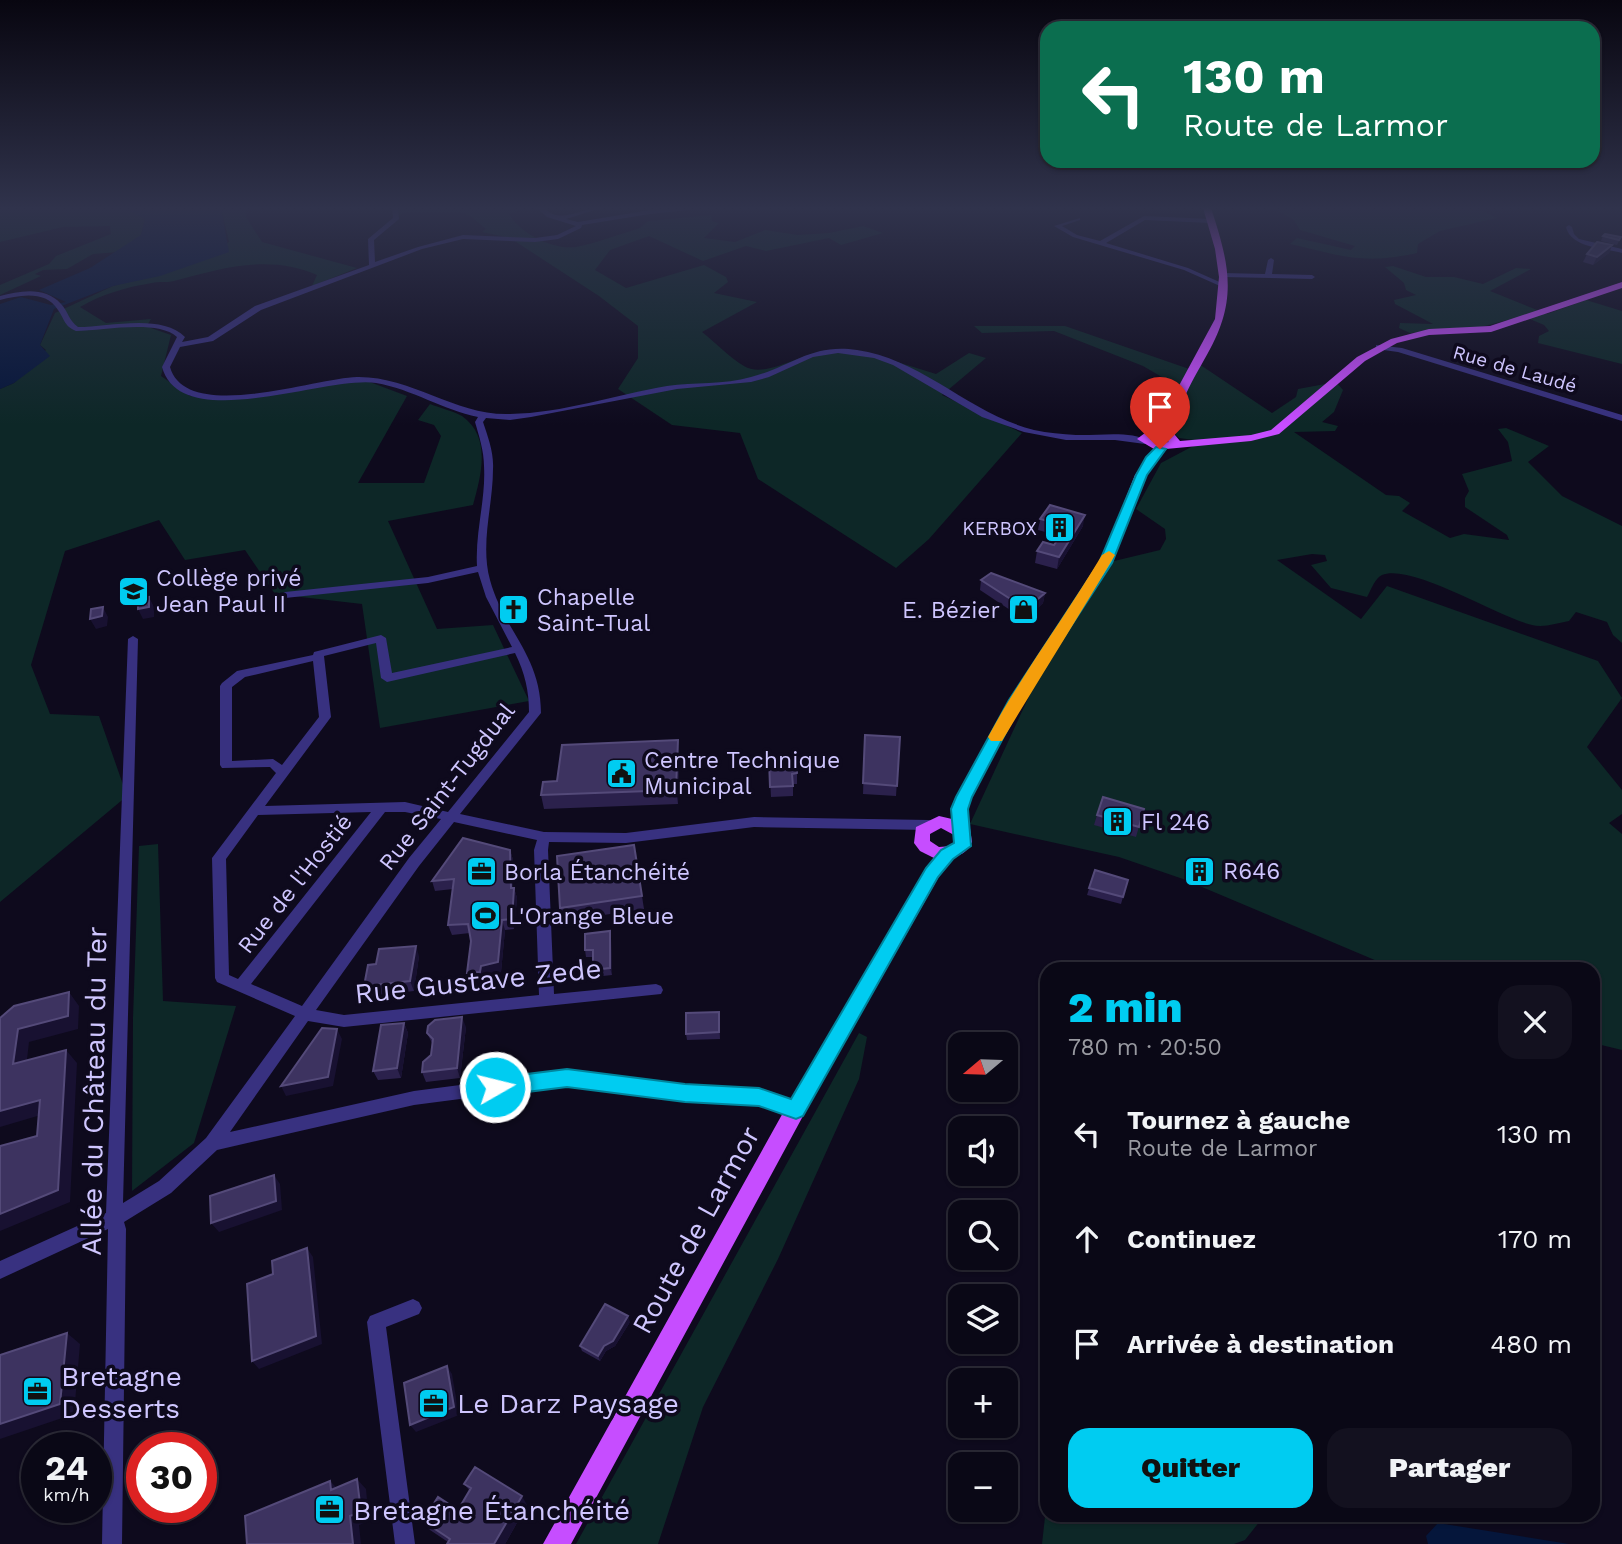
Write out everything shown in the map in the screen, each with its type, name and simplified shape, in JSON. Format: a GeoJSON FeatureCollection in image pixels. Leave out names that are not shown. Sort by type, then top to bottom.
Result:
{"type":"FeatureCollection","features":[{"type":"Feature","properties":{"kind":"main road"},"geometry":{"type":"LineString","coordinates":[[1148,438],[1170,419],[1220,317],[1223,280]]}},
{"type":"Feature","properties":{"kind":"main road"},"geometry":{"type":"LineString","coordinates":[[1148,438],[1200,441],[1251,438],[1275,432],[1384,345],[1429,332],[1490,328],[1622,285]]}},
{"type":"Feature","properties":{"kind":"main road"},"geometry":{"type":"LineString","coordinates":[[929,833],[959,809],[1016,700],[1106,563],[1150,460],[1170,441],[1170,419]]}},
{"type":"Feature","properties":{"kind":"main road"},"geometry":{"type":"LineString","coordinates":[[1148,438],[1150,460]]}},
{"type":"Feature","properties":{"kind":"main road"},"geometry":{"type":"LineString","coordinates":[[929,833],[935,853],[947,854],[962,846],[959,809]]}},
{"type":"Feature","properties":{"kind":"main road"},"geometry":{"type":"LineString","coordinates":[[929,833],[952,825],[962,832]]}},
{"type":"Feature","properties":{"kind":"main road"},"geometry":{"type":"LineString","coordinates":[[929,833],[932,873]]}},
{"type":"Feature","properties":{"kind":"main road","name":"Route de Larmor"},"geometry":{"type":"LineString","coordinates":[[556,1544],[796,1110],[932,873],[947,854]]}},
{"type":"Feature","properties":{"kind":"street"},"geometry":{"type":"LineString","coordinates":[[178,345],[211,339],[258,308],[330,280]]}},
{"type":"Feature","properties":{"kind":"street"},"geometry":{"type":"LineString","coordinates":[[0,298],[28,293],[61,305],[68,324],[76,329],[167,328],[180,334],[178,345],[166,367],[169,378],[177,387],[197,395],[239,397],[333,381],[370,379],[460,412],[483,416],[524,416],[677,387],[750,381],[803,356],[835,351],[858,353],[892,362],[999,421],[1037,432],[1063,437],[1148,438]]}},
{"type":"Feature","properties":{"kind":"street","name":"Rue de Laudé"},"geometry":{"type":"LineString","coordinates":[[1384,345],[1622,418]]}},
{"type":"Feature","properties":{"kind":"street","name":"Rue Saint-Tugdual"},"geometry":{"type":"LineString","coordinates":[[212,1143],[414,862],[535,713],[537,695],[519,649],[486,584],[482,568],[481,523],[489,466],[480,422],[483,416]]}},
{"type":"Feature","properties":{"kind":"street"},"geometry":{"type":"LineString","coordinates":[[285,595],[428,580],[482,568]]}},
{"type":"Feature","properties":{"kind":"street"},"geometry":{"type":"LineString","coordinates":[[241,986],[222,978],[219,858],[325,717],[318,653],[381,638],[387,678],[519,649]]}},
{"type":"Feature","properties":{"kind":"street","name":"Allée du Château du Ter"},"geometry":{"type":"LineString","coordinates":[[112,1544],[117,1228],[114,1218],[132,639]]}},
{"type":"Feature","properties":{"kind":"street"},"geometry":{"type":"LineString","coordinates":[[283,773],[273,762],[226,765],[226,686],[240,674],[318,657]]}},
{"type":"Feature","properties":{"kind":"street","name":"Rue de l'Hostié"},"geometry":{"type":"LineString","coordinates":[[241,986],[382,807]]}},
{"type":"Feature","properties":{"kind":"street"},"geometry":{"type":"LineString","coordinates":[[255,811],[405,807],[544,837],[626,838],[754,822],[842,821],[929,833]]}},
{"type":"Feature","properties":{"kind":"street"},"geometry":{"type":"LineString","coordinates":[[544,837],[541,850],[547,1000]]}},
{"type":"Feature","properties":{"kind":"street","name":"Rue Gustave Zede"},"geometry":{"type":"LineString","coordinates":[[241,986],[306,1013],[344,1021],[656,990]]}},
{"type":"Feature","properties":{"kind":"street"},"geometry":{"type":"LineString","coordinates":[[0,1270],[114,1218],[165,1187],[212,1143],[414,1098],[567,1078],[685,1093],[759,1097],[796,1110]]}},
{"type":"Feature","properties":{"kind":"street"},"geometry":{"type":"LineString","coordinates":[[405,1544],[376,1322],[413,1308]]}},
{"type":"Feature","properties":{"kind":"green space"},"geometry":{"type":"Polygon","coordinates":[[[12,280],[32,280],[0,295],[0,285],[12,280]]]}},
{"type":"Feature","properties":{"kind":"green space"},"geometry":{"type":"Polygon","coordinates":[[[135,280],[179,280],[124,289],[80,307],[106,323],[151,319],[148,324],[151,328],[171,335],[161,376],[190,396],[232,399],[341,382],[367,381],[407,396],[358,483],[424,483],[441,436],[434,425],[418,420],[430,404],[462,416],[471,425],[481,446],[481,470],[473,505],[388,521],[437,629],[493,625],[529,701],[380,728],[362,604],[275,594],[245,550],[185,560],[159,520],[65,551],[31,665],[50,714],[99,716],[127,796],[0,902],[0,389],[14,383],[46,350],[40,345],[55,313],[113,286],[135,280]]]}},
{"type":"Feature","properties":{"kind":"green space"},"geometry":{"type":"Polygon","coordinates":[[[315,280],[327,280],[312,286],[315,280]]]}},
{"type":"Feature","properties":{"kind":"green space"},"geometry":{"type":"Polygon","coordinates":[[[575,280],[612,280],[626,288],[653,280],[727,280],[714,293],[757,302],[702,332],[738,362],[753,369],[774,367],[810,354],[831,350],[871,355],[936,374],[969,353],[986,358],[942,395],[1022,433],[929,539],[896,568],[758,479],[740,433],[672,425],[618,389],[638,358],[638,326],[575,280]]]}},
{"type":"Feature","properties":{"kind":"green space"},"geometry":{"type":"Polygon","coordinates":[[[1401,280],[1467,280],[1483,284],[1491,280],[1510,280],[1490,291],[1547,314],[1586,300],[1622,311],[1622,364],[1538,343],[1539,336],[1549,331],[1544,325],[1523,316],[1477,328],[1410,333],[1399,328],[1400,323],[1433,324],[1395,304],[1394,300],[1416,295],[1406,290],[1401,280]]]}},
{"type":"Feature","properties":{"kind":"green space"},"geometry":{"type":"Polygon","coordinates":[[[974,326],[1065,326],[1195,371],[1199,364],[1272,413],[1296,397],[1298,389],[1336,382],[1343,390],[1334,412],[1322,422],[1338,426],[1335,431],[1294,432],[1386,495],[1399,496],[1410,503],[1402,511],[1450,538],[1464,534],[1509,540],[1507,535],[1465,507],[1465,498],[1469,491],[1462,474],[1512,461],[1508,442],[1498,429],[1506,428],[1549,446],[1528,462],[1562,496],[1622,526],[1622,643],[1613,635],[1607,622],[1576,612],[1569,621],[1546,626],[1532,625],[1434,583],[1396,573],[1382,575],[1375,581],[1367,597],[1331,588],[1311,565],[1327,561],[1325,555],[1312,554],[1277,560],[1361,619],[1387,586],[1598,661],[1622,698],[1587,747],[1622,790],[1622,814],[1609,823],[1622,834],[1622,1050],[1600,1045],[1600,962],[1379,962],[1183,879],[1119,857],[970,824],[1051,649],[1106,563],[1160,550],[1166,539],[1165,529],[1136,509],[1161,463],[1197,444],[1194,440],[1179,438],[1174,433],[1184,390],[1143,366],[1054,331],[982,333],[974,326]]]}},
{"type":"Feature","properties":{"kind":"green space"},"geometry":{"type":"Polygon","coordinates":[[[158,844],[163,1001],[236,1006],[194,1143],[132,1191],[133,1018],[139,846],[158,844]]]}},
{"type":"Feature","properties":{"kind":"green space"},"geometry":{"type":"Polygon","coordinates":[[[859,1033],[867,1037],[859,1079],[778,1259],[703,1407],[658,1544],[576,1544],[859,1033]]]}},
{"type":"Feature","properties":{"kind":"green space"},"geometry":{"type":"Polygon","coordinates":[[[1044,1522],[1259,1522],[1245,1540],[1234,1544],[1042,1544],[1044,1522]]]}},
{"type":"Feature","properties":{"kind":"water"},"geometry":{"type":"Polygon","coordinates":[[[62,280],[141,280],[113,286],[54,309],[40,345],[50,356],[14,383],[0,389],[0,304],[21,297],[51,305],[66,302],[39,290],[62,280]]]}},
{"type":"Feature","properties":{"kind":"water"},"geometry":{"type":"Polygon","coordinates":[[[1438,1523],[1569,1544],[1428,1544],[1426,1536],[1438,1523]]]}},
{"type":"Feature","properties":{"kind":"building"},"geometry":{"type":"Polygon","coordinates":[[[1050,505],[1085,515],[1059,557],[1037,551],[1043,542],[1054,545],[1067,526],[1040,519],[1050,505]]]}},
{"type":"Feature","properties":{"kind":"building"},"geometry":{"type":"Polygon","coordinates":[[[991,573],[1045,593],[1026,609],[981,580],[991,573]]]}},
{"type":"Feature","properties":{"kind":"building"},"geometry":{"type":"Polygon","coordinates":[[[149,597],[149,607],[138,609],[138,599],[149,597]]]}},
{"type":"Feature","properties":{"kind":"building","name":"Chapelle Saint-Tual"},"geometry":{"type":"Polygon","coordinates":[[[518,601],[518,612],[508,613],[508,602],[518,601]]]}},
{"type":"Feature","properties":{"kind":"building"},"geometry":{"type":"Polygon","coordinates":[[[103,607],[102,616],[90,619],[91,609],[103,607]]]}},
{"type":"Feature","properties":{"kind":"building"},"geometry":{"type":"Polygon","coordinates":[[[865,735],[900,737],[897,786],[863,783],[865,735]]]}},
{"type":"Feature","properties":{"kind":"building","name":"Centre Technique Municipal"},"geometry":{"type":"Polygon","coordinates":[[[678,740],[676,790],[541,795],[543,782],[557,781],[562,745],[678,740]]]}},
{"type":"Feature","properties":{"kind":"building"},"geometry":{"type":"Polygon","coordinates":[[[796,758],[797,773],[792,774],[793,786],[770,787],[769,759],[796,758]]]}},
{"type":"Feature","properties":{"kind":"building"},"geometry":{"type":"Polygon","coordinates":[[[1103,797],[1144,809],[1139,827],[1097,815],[1103,797]]]}},
{"type":"Feature","properties":{"kind":"building"},"geometry":{"type":"Polygon","coordinates":[[[463,838],[510,850],[511,888],[514,888],[512,919],[502,920],[498,962],[481,966],[480,972],[467,973],[471,941],[468,924],[448,925],[454,879],[432,881],[463,838]]]}},
{"type":"Feature","properties":{"kind":"building"},"geometry":{"type":"Polygon","coordinates":[[[634,845],[642,896],[560,908],[557,856],[634,845]]]}},
{"type":"Feature","properties":{"kind":"building","name":"R646"},"geometry":{"type":"Polygon","coordinates":[[[1195,860],[1211,866],[1207,875],[1191,869],[1195,860]]]}},
{"type":"Feature","properties":{"kind":"building"},"geometry":{"type":"Polygon","coordinates":[[[1095,870],[1128,880],[1123,897],[1089,888],[1095,870]]]}},
{"type":"Feature","properties":{"kind":"building"},"geometry":{"type":"Polygon","coordinates":[[[610,931],[610,968],[593,970],[593,950],[585,950],[585,934],[610,931]]]}},
{"type":"Feature","properties":{"kind":"building"},"geometry":{"type":"Polygon","coordinates":[[[416,946],[410,981],[364,986],[368,965],[376,964],[379,949],[416,946]]]}},
{"type":"Feature","properties":{"kind":"building"},"geometry":{"type":"Polygon","coordinates":[[[69,992],[68,1016],[18,1029],[13,1064],[66,1050],[58,1190],[0,1214],[0,1146],[37,1136],[40,1100],[0,1111],[0,1018],[14,1006],[69,992]]]}},
{"type":"Feature","properties":{"kind":"building"},"geometry":{"type":"Polygon","coordinates":[[[719,1012],[719,1032],[686,1034],[686,1013],[719,1012]]]}},
{"type":"Feature","properties":{"kind":"building"},"geometry":{"type":"Polygon","coordinates":[[[462,1017],[457,1068],[422,1072],[423,1062],[431,1055],[433,1039],[427,1033],[428,1026],[435,1020],[462,1017]]]}},
{"type":"Feature","properties":{"kind":"building"},"geometry":{"type":"Polygon","coordinates":[[[404,1023],[397,1068],[373,1071],[381,1025],[404,1023]]]}},
{"type":"Feature","properties":{"kind":"building"},"geometry":{"type":"Polygon","coordinates":[[[322,1028],[337,1029],[328,1077],[281,1086],[322,1028]]]}},
{"type":"Feature","properties":{"kind":"building"},"geometry":{"type":"Polygon","coordinates":[[[274,1175],[276,1201],[211,1223],[210,1196],[274,1175]]]}},
{"type":"Feature","properties":{"kind":"building"},"geometry":{"type":"Polygon","coordinates":[[[307,1248],[316,1336],[252,1361],[247,1284],[273,1274],[272,1261],[307,1248]]]}},
{"type":"Feature","properties":{"kind":"building"},"geometry":{"type":"Polygon","coordinates":[[[605,1304],[628,1316],[613,1341],[604,1346],[598,1356],[580,1346],[605,1304]]]}},
{"type":"Feature","properties":{"kind":"building","name":"Bretagne Desserts"},"geometry":{"type":"Polygon","coordinates":[[[67,1333],[60,1404],[0,1424],[0,1355],[67,1333]]]}},
{"type":"Feature","properties":{"kind":"building","name":"Le Darz Paysage"},"geometry":{"type":"Polygon","coordinates":[[[447,1366],[454,1407],[410,1425],[404,1383],[447,1366]]]}},
{"type":"Feature","properties":{"kind":"building"},"geometry":{"type":"Polygon","coordinates":[[[475,1467],[522,1496],[494,1544],[447,1544],[450,1539],[423,1521],[438,1497],[458,1510],[471,1488],[464,1484],[475,1467]]]}},
{"type":"Feature","properties":{"kind":"building","name":"Bretagne Étanchéité"},"geometry":{"type":"Polygon","coordinates":[[[357,1479],[361,1512],[350,1516],[353,1544],[247,1544],[245,1516],[330,1481],[331,1490],[357,1479]]]}},
{"type":"Feature","properties":{"kind":"slow traffic"},"geometry":{"type":"LineString","coordinates":[[996,737],[1016,700],[1061,635],[1109,555]]}},
{"type":"Feature","properties":{"kind":"place","name":"KERBOX"},"geometry":{"type":"Point","coordinates":[1060,528]}},
{"type":"Feature","properties":{"kind":"place","name":"Collège privé Jean Paul II"},"geometry":{"type":"Point","coordinates":[133,591]}},
{"type":"Feature","properties":{"kind":"place","name":"Chapelle Saint-Tual"},"geometry":{"type":"Point","coordinates":[514,610]}},
{"type":"Feature","properties":{"kind":"place","name":"E. Bézier"},"geometry":{"type":"Point","coordinates":[1023,610]}},
{"type":"Feature","properties":{"kind":"place","name":"Centre Technique Municipal"},"geometry":{"type":"Point","coordinates":[621,773]}},
{"type":"Feature","properties":{"kind":"place","name":"Fl 246"},"geometry":{"type":"Point","coordinates":[1118,822]}},
{"type":"Feature","properties":{"kind":"place","name":"R646"},"geometry":{"type":"Point","coordinates":[1200,871]}},
{"type":"Feature","properties":{"kind":"place","name":"Borla Étanchéité"},"geometry":{"type":"Point","coordinates":[481,872]}},
{"type":"Feature","properties":{"kind":"place","name":"L'Orange Bleue"},"geometry":{"type":"Point","coordinates":[485,916]}},
{"type":"Feature","properties":{"kind":"place","name":"Bretagne Desserts"},"geometry":{"type":"Point","coordinates":[38,1392]}},
{"type":"Feature","properties":{"kind":"place","name":"Le Darz Paysage"},"geometry":{"type":"Point","coordinates":[434,1403]}},
{"type":"Feature","properties":{"kind":"place","name":"Bretagne Étanchéité"},"geometry":{"type":"Point","coordinates":[330,1510]}},
{"type":"Feature","properties":{"kind":"route"},"geometry":{"type":"LineString","coordinates":[[495,1087],[567,1078],[685,1093],[759,1097],[796,1110],[932,873],[947,854],[954,853],[962,846],[964,837],[959,823],[959,809],[964,797],[1016,700],[1106,563],[1142,475],[1160,449]]}}]}
